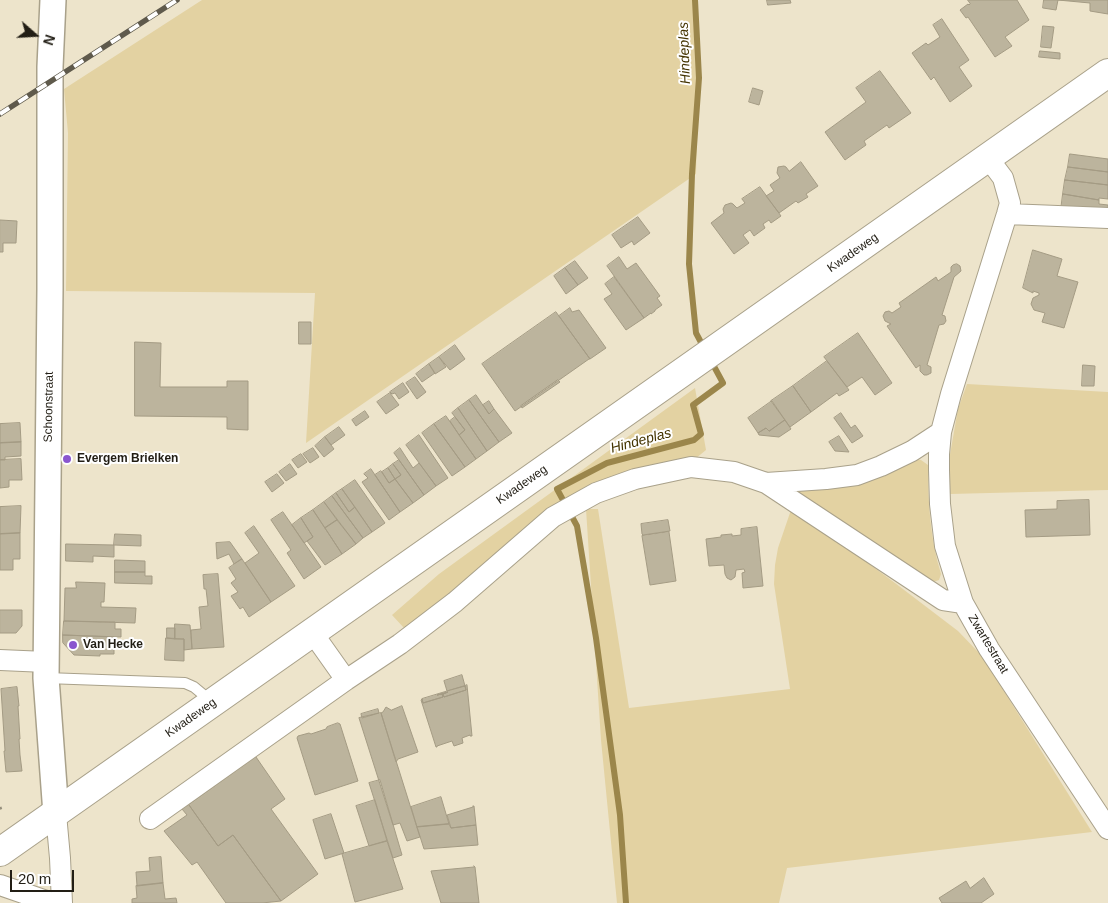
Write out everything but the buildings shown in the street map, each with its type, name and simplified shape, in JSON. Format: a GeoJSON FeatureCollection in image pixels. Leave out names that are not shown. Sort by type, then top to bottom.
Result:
{"type":"FeatureCollection","features":[{"type":"Feature","properties":{"kind":"main road","name":"Kwadeweg"},"geometry":{"type":"LineString","coordinates":[[0,852],[1108,73]]}},
{"type":"Feature","properties":{"kind":"street","name":"Schoonstraat"},"geometry":{"type":"LineString","coordinates":[[53,0],[50,66],[46,670],[56,814]]}},
{"type":"Feature","properties":{"kind":"street"},"geometry":{"type":"LineString","coordinates":[[963,604],[945,546],[938,470],[941,432],[1010,203],[1003,178],[988,158]]}},
{"type":"Feature","properties":{"kind":"street"},"geometry":{"type":"LineString","coordinates":[[1007,214],[1108,218]]}},
{"type":"Feature","properties":{"kind":"street"},"geometry":{"type":"LineString","coordinates":[[150,819],[400,644],[455,602],[553,517],[596,493],[635,479],[691,467],[734,472],[766,484],[857,475],[912,451],[941,432]]}},
{"type":"Feature","properties":{"kind":"street","name":"Zwartestraat"},"geometry":{"type":"LineString","coordinates":[[766,484],[943,600],[963,604],[989,649],[1108,829]]}},
{"type":"Feature","properties":{"kind":"street"},"geometry":{"type":"LineString","coordinates":[[312,632],[346,680]]}},
{"type":"Feature","properties":{"kind":"street"},"geometry":{"type":"LineString","coordinates":[[0,660],[46,670]]}},
{"type":"Feature","properties":{"kind":"street"},"geometry":{"type":"LineString","coordinates":[[56,814],[62,903]]}},
{"type":"Feature","properties":{"kind":"street"},"geometry":{"type":"LineString","coordinates":[[0,885],[52,903]]}},
{"type":"Feature","properties":{"kind":"lane"},"geometry":{"type":"LineString","coordinates":[[46,670],[185,683],[194,687],[213,702]]}},
{"type":"Feature","properties":{"kind":"path"},"geometry":{"type":"LineString","coordinates":[[0,807],[2,812]]}},
{"type":"Feature","properties":{"kind":"shaded area"},"geometry":{"type":"Polygon","coordinates":[[[202,0],[696,0],[699,36],[696,174],[306,443],[315,293],[66,291],[68,133],[64,89],[202,0]]]}},
{"type":"Feature","properties":{"kind":"shaded area"},"geometry":{"type":"Polygon","coordinates":[[[967,384],[1108,392],[1108,490],[950,494],[948,466],[958,409],[967,384]]]}},
{"type":"Feature","properties":{"kind":"shaded area"},"geometry":{"type":"Polygon","coordinates":[[[695,388],[706,450],[690,463],[610,480],[404,628],[392,615],[439,574],[695,388]]]}},
{"type":"Feature","properties":{"kind":"shaded area"},"geometry":{"type":"Polygon","coordinates":[[[914,459],[921,460],[928,465],[930,520],[941,574],[939,580],[933,582],[796,494],[800,489],[914,459]]]}},
{"type":"Feature","properties":{"kind":"shaded area"},"geometry":{"type":"Polygon","coordinates":[[[792,507],[958,631],[982,656],[1092,832],[787,868],[779,903],[617,903],[601,740],[586,509],[598,509],[629,708],[790,689],[774,584],[778,548],[792,507]]]}},
{"type":"Feature","properties":{"kind":"waterway","name":"Hindeplas"},"geometry":{"type":"LineString","coordinates":[[695,0],[699,78],[692,174],[689,264],[696,333],[704,348]]}},
{"type":"Feature","properties":{"kind":"waterway","name":"Hindeplas"},"geometry":{"type":"LineString","coordinates":[[626,903],[620,815],[596,638],[577,526],[557,489],[607,463],[694,440],[701,434],[693,405],[723,383],[710,359]]}},
{"type":"Feature","properties":{"kind":"railway"},"geometry":{"type":"LineString","coordinates":[[0,114],[177,0]]}},
{"type":"Feature","properties":{"kind":"place","name":"Evergem Brielken"},"geometry":{"type":"Point","coordinates":[67,459]}},
{"type":"Feature","properties":{"kind":"place","name":"Van Hecke"},"geometry":{"type":"Point","coordinates":[73,645]}}]}
